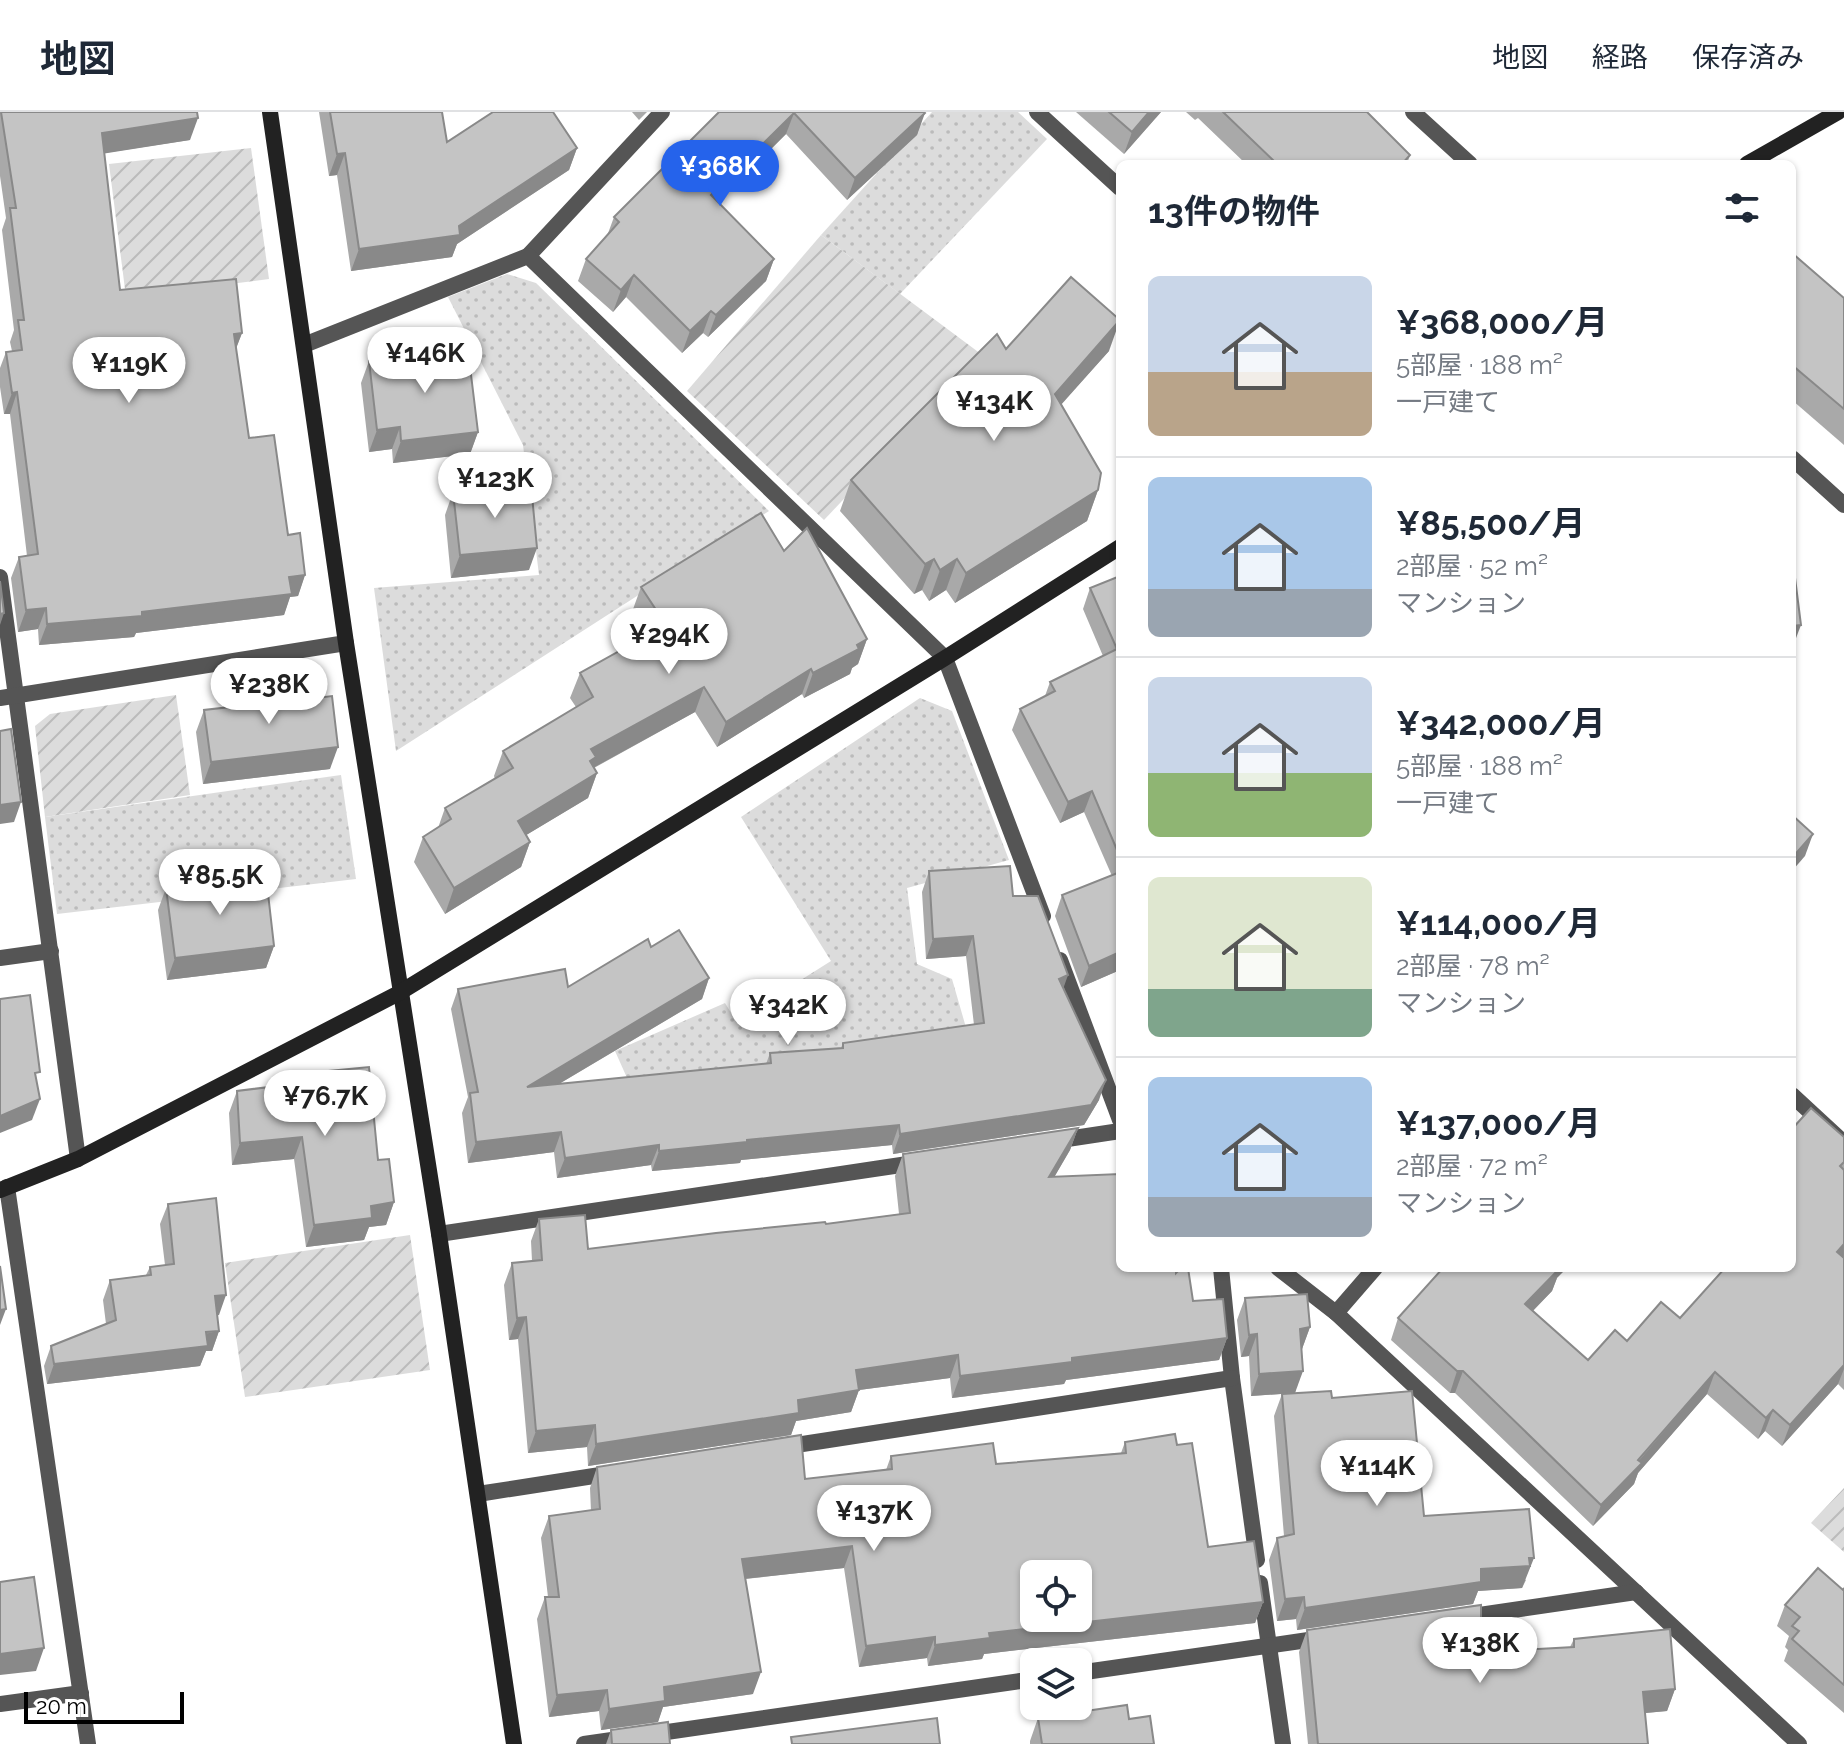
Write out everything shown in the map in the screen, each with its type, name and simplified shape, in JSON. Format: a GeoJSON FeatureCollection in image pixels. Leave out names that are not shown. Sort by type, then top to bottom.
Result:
{"type":"FeatureCollection","features":[{"type":"Feature","properties":{"kind":"street"},"geometry":{"type":"LineString","coordinates":[[270,112],[346,643],[439,1234],[514,1744]]}},
{"type":"Feature","properties":{"kind":"street"},"geometry":{"type":"LineString","coordinates":[[304,345],[528,256],[662,112]]}},
{"type":"Feature","properties":{"kind":"street"},"geometry":{"type":"LineString","coordinates":[[1037,112],[1116,184]]}},
{"type":"Feature","properties":{"kind":"street"},"geometry":{"type":"LineString","coordinates":[[1413,112],[1466,160]]}},
{"type":"Feature","properties":{"kind":"street"},"geometry":{"type":"LineString","coordinates":[[1754,160],[1838,112]]}},
{"type":"Feature","properties":{"kind":"street"},"geometry":{"type":"LineString","coordinates":[[528,256],[945,658],[1116,1110]]}},
{"type":"Feature","properties":{"kind":"street"},"geometry":{"type":"LineString","coordinates":[[1796,462],[1844,505]]}},
{"type":"Feature","properties":{"kind":"street"},"geometry":{"type":"LineString","coordinates":[[88,1744],[3,1189],[78,1159],[399,993],[1116,550]]}},
{"type":"Feature","properties":{"kind":"street"},"geometry":{"type":"LineString","coordinates":[[0,577],[8,697],[51,951],[78,1159]]}},
{"type":"Feature","properties":{"kind":"street"},"geometry":{"type":"LineString","coordinates":[[8,697],[346,643]]}},
{"type":"Feature","properties":{"kind":"street"},"geometry":{"type":"LineString","coordinates":[[0,958],[51,951]]}},
{"type":"Feature","properties":{"kind":"street"},"geometry":{"type":"LineString","coordinates":[[1796,1099],[1844,1143]]}},
{"type":"Feature","properties":{"kind":"street"},"geometry":{"type":"LineString","coordinates":[[1043,1143],[1116,1132]]}},
{"type":"Feature","properties":{"kind":"street"},"geometry":{"type":"LineString","coordinates":[[439,1234],[934,1159]]}},
{"type":"Feature","properties":{"kind":"street"},"geometry":{"type":"LineString","coordinates":[[1221,1272],[1232,1378],[1283,1744]]}},
{"type":"Feature","properties":{"kind":"street"},"geometry":{"type":"LineString","coordinates":[[1283,1272],[1336,1313],[1799,1744]]}},
{"type":"Feature","properties":{"kind":"street"},"geometry":{"type":"LineString","coordinates":[[1336,1313],[1372,1272]]}},
{"type":"Feature","properties":{"kind":"street"},"geometry":{"type":"LineString","coordinates":[[760,1451],[1232,1378]]}},
{"type":"Feature","properties":{"kind":"street"},"geometry":{"type":"LineString","coordinates":[[478,1494],[635,1470]]}},
{"type":"Feature","properties":{"kind":"street"},"geometry":{"type":"LineString","coordinates":[[1437,1621],[1636,1592]]}},
{"type":"Feature","properties":{"kind":"street"},"geometry":{"type":"LineString","coordinates":[[1092,1671],[1345,1634]]}},
{"type":"Feature","properties":{"kind":"street"},"geometry":{"type":"LineString","coordinates":[[584,1744],[1020,1681]]}},
{"type":"Feature","properties":{"kind":"street"},"geometry":{"type":"LineString","coordinates":[[0,1704],[81,1693]]}},
{"type":"Feature","properties":{"kind":"shaded area"},"geometry":{"type":"Polygon","coordinates":[[[932,112],[1018,112],[1047,139],[900,294],[821,235],[932,112]]]}},
{"type":"Feature","properties":{"kind":"shaded area"},"geometry":{"type":"Polygon","coordinates":[[[251,148],[269,279],[126,297],[109,164],[251,148]]]}},
{"type":"Feature","properties":{"kind":"shaded area"},"geometry":{"type":"Polygon","coordinates":[[[821,235],[981,354],[824,520],[687,391],[821,235]]]}},
{"type":"Feature","properties":{"kind":"shaded area"},"geometry":{"type":"Polygon","coordinates":[[[507,274],[536,283],[769,511],[396,751],[374,588],[539,575],[523,445],[448,297],[507,274]]]}},
{"type":"Feature","properties":{"kind":"shaded area"},"geometry":{"type":"Polygon","coordinates":[[[176,695],[190,795],[45,817],[35,726],[50,714],[176,695]]]}},
{"type":"Feature","properties":{"kind":"shaded area"},"geometry":{"type":"Polygon","coordinates":[[[920,698],[952,711],[1009,860],[907,888],[917,964],[952,979],[967,1031],[632,1089],[615,1051],[725,1003],[736,1021],[831,961],[741,817],[920,698]]]}},
{"type":"Feature","properties":{"kind":"shaded area"},"geometry":{"type":"Polygon","coordinates":[[[341,775],[356,879],[57,914],[45,817],[341,775]]]}},
{"type":"Feature","properties":{"kind":"shaded area"},"geometry":{"type":"Polygon","coordinates":[[[410,1235],[430,1370],[245,1397],[225,1263],[410,1235]]]}},
{"type":"Feature","properties":{"kind":"shaded area"},"geometry":{"type":"Polygon","coordinates":[[[1844,1488],[1844,1552],[1811,1523],[1844,1488]]]}},
{"type":"Feature","properties":{"kind":"building"},"geometry":{"type":"Polygon","coordinates":[[[1,112],[197,112],[198,118],[102,133],[120,290],[236,279],[242,333],[234,334],[249,438],[274,435],[288,535],[300,533],[305,575],[289,577],[292,594],[142,612],[142,616],[47,624],[46,608],[26,610],[19,557],[38,554],[17,392],[12,393],[6,352],[22,350],[18,320],[24,320],[10,208],[16,208],[1,112]]]}},
{"type":"Feature","properties":{"kind":"building"},"geometry":{"type":"Polygon","coordinates":[[[330,112],[442,112],[447,142],[493,112],[553,112],[577,148],[459,226],[460,235],[359,249],[345,153],[337,154],[330,112]]]}},
{"type":"Feature","properties":{"kind":"building"},"geometry":{"type":"Polygon","coordinates":[[[719,112],[925,113],[855,178],[794,113],[711,195],[774,259],[716,315],[711,311],[690,331],[634,275],[621,290],[586,259],[619,222],[614,217],[719,112]]]}},
{"type":"Feature","properties":{"kind":"building"},"geometry":{"type":"Polygon","coordinates":[[[1109,112],[1149,112],[1132,132],[1109,112]]]}},
{"type":"Feature","properties":{"kind":"building"},"geometry":{"type":"Polygon","coordinates":[[[1223,112],[1367,112],[1410,155],[1406,160],[1273,160],[1223,112]]]}},
{"type":"Feature","properties":{"kind":"building"},"geometry":{"type":"Polygon","coordinates":[[[1796,256],[1844,298],[1844,409],[1796,368],[1796,256]]]}},
{"type":"Feature","properties":{"kind":"building"},"geometry":{"type":"Polygon","coordinates":[[[1071,277],[1116,316],[1116,325],[1055,394],[1101,473],[1098,490],[966,573],[957,559],[940,570],[934,559],[925,564],[851,480],[997,334],[1006,349],[1071,277]]]}},
{"type":"Feature","properties":{"kind":"building"},"geometry":{"type":"Polygon","coordinates":[[[468,350],[478,432],[401,441],[400,427],[377,430],[369,361],[468,350]]]}},
{"type":"Feature","properties":{"kind":"building"},"geometry":{"type":"Polygon","coordinates":[[[531,485],[537,548],[460,555],[453,492],[531,485]]]}},
{"type":"Feature","properties":{"kind":"building"},"geometry":{"type":"Polygon","coordinates":[[[761,513],[784,551],[807,528],[867,639],[857,645],[859,649],[813,673],[811,669],[726,722],[704,687],[591,749],[596,757],[590,761],[597,773],[518,821],[530,842],[454,888],[423,837],[451,819],[445,808],[513,768],[503,751],[593,697],[580,673],[666,625],[641,587],[761,513]]]}},
{"type":"Feature","properties":{"kind":"building"},"geometry":{"type":"Polygon","coordinates":[[[1116,578],[1116,647],[1090,588],[1116,578]]]}},
{"type":"Feature","properties":{"kind":"building"},"geometry":{"type":"Polygon","coordinates":[[[0,581],[4,613],[0,614],[0,581]]]}},
{"type":"Feature","properties":{"kind":"building"},"geometry":{"type":"Polygon","coordinates":[[[1796,586],[1801,625],[1796,626],[1796,586]]]}},
{"type":"Feature","properties":{"kind":"building"},"geometry":{"type":"Polygon","coordinates":[[[1116,649],[1116,848],[1092,791],[1068,802],[1020,709],[1055,691],[1050,682],[1116,649]]]}},
{"type":"Feature","properties":{"kind":"building"},"geometry":{"type":"Polygon","coordinates":[[[272,688],[273,693],[285,691],[285,702],[332,696],[338,747],[211,762],[204,710],[230,707],[228,693],[272,688]]]}},
{"type":"Feature","properties":{"kind":"building"},"geometry":{"type":"Polygon","coordinates":[[[11,729],[21,802],[0,805],[0,731],[11,729]]]}},
{"type":"Feature","properties":{"kind":"building"},"geometry":{"type":"Polygon","coordinates":[[[1796,819],[1813,834],[1796,853],[1796,819]]]}},
{"type":"Feature","properties":{"kind":"building"},"geometry":{"type":"Polygon","coordinates":[[[1010,866],[1013,896],[1038,896],[1068,975],[1059,979],[1106,1080],[1091,1105],[900,1134],[899,1125],[659,1151],[659,1145],[565,1158],[561,1132],[476,1142],[470,1093],[478,1092],[458,989],[565,969],[568,987],[648,939],[651,947],[679,930],[709,978],[527,1087],[771,1063],[770,1053],[843,1048],[843,1043],[984,1023],[973,936],[933,939],[929,871],[1010,866]]]}},
{"type":"Feature","properties":{"kind":"building"},"geometry":{"type":"Polygon","coordinates":[[[1116,874],[1116,954],[1089,966],[1062,895],[1116,874]]]}},
{"type":"Feature","properties":{"kind":"building"},"geometry":{"type":"Polygon","coordinates":[[[266,876],[274,946],[175,958],[166,888],[266,876]]]}},
{"type":"Feature","properties":{"kind":"building"},"geometry":{"type":"Polygon","coordinates":[[[30,995],[40,1072],[35,1073],[40,1099],[0,1116],[0,999],[30,995]]]}},
{"type":"Feature","properties":{"kind":"building"},"geometry":{"type":"Polygon","coordinates":[[[369,1067],[378,1160],[389,1159],[394,1202],[371,1206],[372,1218],[314,1225],[302,1137],[240,1143],[237,1091],[277,1086],[277,1076],[369,1067]]]}},
{"type":"Feature","properties":{"kind":"building"},"geometry":{"type":"Polygon","coordinates":[[[1811,1108],[1844,1137],[1844,1162],[1840,1166],[1844,1170],[1844,1244],[1837,1252],[1844,1258],[1844,1365],[1790,1425],[1773,1410],[1766,1418],[1715,1372],[1638,1460],[1642,1463],[1601,1505],[1463,1371],[1457,1371],[1398,1318],[1439,1272],[1556,1272],[1525,1304],[1588,1360],[1615,1330],[1627,1341],[1661,1302],[1680,1318],[1721,1272],[1796,1272],[1796,1125],[1811,1108]]]}},
{"type":"Feature","properties":{"kind":"building"},"geometry":{"type":"Polygon","coordinates":[[[1078,1128],[1049,1177],[1116,1174],[1116,1272],[1189,1272],[1193,1301],[1223,1299],[1227,1338],[960,1376],[958,1355],[856,1370],[859,1390],[798,1400],[799,1413],[596,1444],[595,1425],[536,1431],[526,1317],[517,1318],[512,1263],[542,1260],[539,1219],[585,1215],[588,1249],[910,1213],[903,1154],[1078,1128]]]}},
{"type":"Feature","properties":{"kind":"building"},"geometry":{"type":"Polygon","coordinates":[[[216,1198],[226,1295],[215,1296],[219,1331],[206,1332],[208,1346],[54,1364],[51,1346],[116,1320],[110,1280],[151,1275],[150,1267],[174,1264],[168,1204],[216,1198]]]}},
{"type":"Feature","properties":{"kind":"building"},"geometry":{"type":"Polygon","coordinates":[[[0,1266],[6,1309],[0,1310],[0,1266]]]}},
{"type":"Feature","properties":{"kind":"building"},"geometry":{"type":"Polygon","coordinates":[[[1307,1294],[1310,1327],[1300,1329],[1303,1371],[1259,1374],[1257,1334],[1249,1335],[1245,1298],[1307,1294]]]}},
{"type":"Feature","properties":{"kind":"building"},"geometry":{"type":"Polygon","coordinates":[[[1331,1391],[1332,1398],[1412,1391],[1424,1516],[1529,1509],[1534,1558],[1529,1558],[1530,1566],[1481,1569],[1481,1582],[1305,1608],[1304,1597],[1285,1599],[1277,1538],[1294,1534],[1282,1394],[1331,1391]]]}},
{"type":"Feature","properties":{"kind":"building"},"geometry":{"type":"Polygon","coordinates":[[[1175,1434],[1177,1445],[1192,1443],[1208,1547],[1254,1541],[1263,1602],[1092,1621],[1092,1560],[1020,1560],[1020,1629],[989,1633],[990,1638],[935,1645],[935,1637],[866,1646],[852,1546],[742,1559],[761,1672],[664,1687],[665,1701],[609,1709],[607,1690],[557,1695],[545,1597],[559,1597],[549,1516],[600,1509],[597,1467],[801,1435],[805,1479],[892,1469],[891,1456],[993,1443],[996,1464],[1126,1453],[1125,1442],[1175,1434]]]}},
{"type":"Feature","properties":{"kind":"building"},"geometry":{"type":"Polygon","coordinates":[[[1818,1568],[1844,1588],[1844,1685],[1792,1639],[1799,1631],[1792,1626],[1800,1617],[1785,1605],[1818,1568]]]}},
{"type":"Feature","properties":{"kind":"building"},"geometry":{"type":"Polygon","coordinates":[[[34,1577],[44,1648],[0,1654],[0,1582],[34,1577]]]}},
{"type":"Feature","properties":{"kind":"building"},"geometry":{"type":"Polygon","coordinates":[[[1481,1605],[1481,1652],[1574,1647],[1574,1639],[1670,1629],[1675,1689],[1643,1692],[1648,1744],[1318,1744],[1307,1630],[1481,1605]]]}},
{"type":"Feature","properties":{"kind":"building"},"geometry":{"type":"Polygon","coordinates":[[[1127,1705],[1129,1719],[1150,1716],[1154,1744],[1042,1744],[1038,1720],[1092,1720],[1092,1710],[1127,1705]]]}},
{"type":"Feature","properties":{"kind":"building"},"geometry":{"type":"Polygon","coordinates":[[[937,1718],[940,1744],[792,1744],[791,1737],[937,1718]]]}},
{"type":"Feature","properties":{"kind":"building"},"geometry":{"type":"Polygon","coordinates":[[[668,1722],[670,1744],[612,1744],[611,1730],[668,1722]]]}}]}
